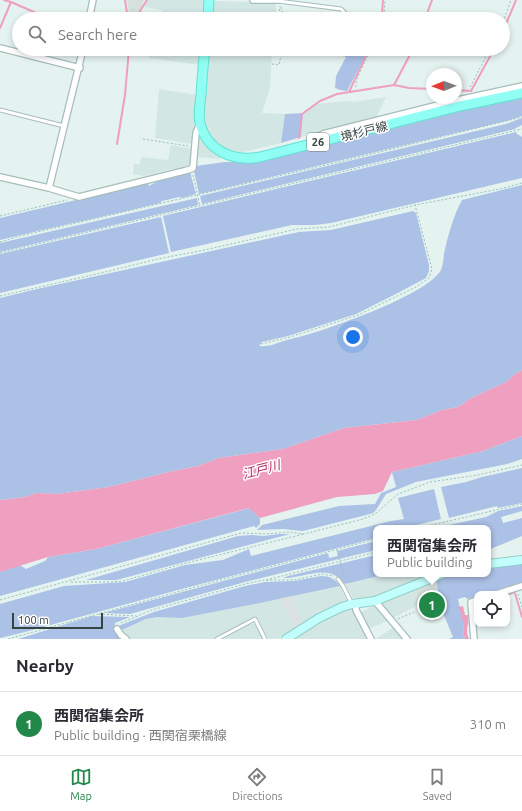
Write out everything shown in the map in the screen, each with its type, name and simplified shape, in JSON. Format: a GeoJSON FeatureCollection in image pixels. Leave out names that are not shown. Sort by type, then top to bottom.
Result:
{"type":"FeatureCollection","features":[{"type":"Feature","properties":{"kind":"main road"},"geometry":{"type":"LineString","coordinates":[[208,12],[209,0]]}},
{"type":"Feature","properties":{"kind":"main road","name":"境杉戸線"},"geometry":{"type":"LineString","coordinates":[[204,56],[200,123],[205,135],[212,145],[225,154],[236,158],[252,158],[522,92]]}},
{"type":"Feature","properties":{"kind":"main road"},"geometry":{"type":"LineString","coordinates":[[491,564],[522,560]]}},
{"type":"Feature","properties":{"kind":"main road"},"geometry":{"type":"LineString","coordinates":[[286,639],[319,618],[354,603],[375,601],[435,577]]}},
{"type":"Feature","properties":{"kind":"street"},"geometry":{"type":"LineString","coordinates":[[90,12],[93,0]]}},
{"type":"Feature","properties":{"kind":"street"},"geometry":{"type":"LineString","coordinates":[[252,0],[278,2]]}},
{"type":"Feature","properties":{"kind":"street"},"geometry":{"type":"LineString","coordinates":[[0,48],[12,51]]}},
{"type":"Feature","properties":{"kind":"street"},"geometry":{"type":"LineString","coordinates":[[32,56],[80,68]]}},
{"type":"Feature","properties":{"kind":"street"},"geometry":{"type":"LineString","coordinates":[[49,188],[82,56]]}},
{"type":"Feature","properties":{"kind":"street"},"geometry":{"type":"LineString","coordinates":[[312,144],[315,138],[323,134],[458,100],[522,86]]}},
{"type":"Feature","properties":{"kind":"street"},"geometry":{"type":"LineString","coordinates":[[0,177],[49,188],[79,197],[192,170],[196,134],[200,123]]}},
{"type":"Feature","properties":{"kind":"street"},"geometry":{"type":"LineString","coordinates":[[506,591],[519,587]]}},
{"type":"Feature","properties":{"kind":"street"},"geometry":{"type":"LineString","coordinates":[[375,601],[407,639]]}},
{"type":"Feature","properties":{"kind":"street"},"geometry":{"type":"LineString","coordinates":[[474,601],[471,602],[474,639]]}},
{"type":"Feature","properties":{"kind":"street"},"geometry":{"type":"LineString","coordinates":[[354,603],[371,639]]}},
{"type":"Feature","properties":{"kind":"street"},"geometry":{"type":"LineString","coordinates":[[116,630],[126,639]]}},
{"type":"Feature","properties":{"kind":"lane"},"geometry":{"type":"LineString","coordinates":[[278,2],[340,9],[344,12]]}},
{"type":"Feature","properties":{"kind":"lane"},"geometry":{"type":"LineString","coordinates":[[0,110],[65,127]]}},
{"type":"Feature","properties":{"kind":"lane"},"geometry":{"type":"LineString","coordinates":[[339,580],[354,603]]}},
{"type":"Feature","properties":{"kind":"lane"},"geometry":{"type":"LineString","coordinates":[[217,639],[255,619],[265,639]]}},
{"type":"Feature","properties":{"kind":"path"},"geometry":{"type":"LineString","coordinates":[[384,12],[386,0]]}},
{"type":"Feature","properties":{"kind":"path"},"geometry":{"type":"LineString","coordinates":[[507,12],[511,0]]}},
{"type":"Feature","properties":{"kind":"path"},"geometry":{"type":"LineString","coordinates":[[278,2],[279,12]]}},
{"type":"Feature","properties":{"kind":"path"},"geometry":{"type":"LineString","coordinates":[[278,2],[282,12]]}},
{"type":"Feature","properties":{"kind":"path"},"geometry":{"type":"LineString","coordinates":[[272,64],[280,65],[281,56]]}},
{"type":"Feature","properties":{"kind":"path"},"geometry":{"type":"LineString","coordinates":[[356,87],[356,81],[369,56]]}},
{"type":"Feature","properties":{"kind":"path"},"geometry":{"type":"LineString","coordinates":[[470,87],[486,56]]}},
{"type":"Feature","properties":{"kind":"path"},"geometry":{"type":"LineString","coordinates":[[0,242],[20,236],[359,158],[522,117]]}},
{"type":"Feature","properties":{"kind":"path"},"geometry":{"type":"LineString","coordinates":[[0,253],[522,129]]}},
{"type":"Feature","properties":{"kind":"path"},"geometry":{"type":"LineString","coordinates":[[143,139],[195,147]]}},
{"type":"Feature","properties":{"kind":"path"},"geometry":{"type":"LineString","coordinates":[[193,175],[200,206]]}},
{"type":"Feature","properties":{"kind":"path"},"geometry":{"type":"LineString","coordinates":[[0,296],[162,258],[296,229],[328,227],[415,205],[500,189],[522,182]]}},
{"type":"Feature","properties":{"kind":"path"},"geometry":{"type":"LineString","coordinates":[[0,216],[79,197]]}},
{"type":"Feature","properties":{"kind":"path"},"geometry":{"type":"LineString","coordinates":[[261,344],[290,337],[358,316],[416,287],[429,278],[432,269],[415,205]]}},
{"type":"Feature","properties":{"kind":"path"},"geometry":{"type":"LineString","coordinates":[[70,582],[123,581],[182,564],[363,519],[375,514],[398,494],[430,482],[478,475],[522,465]]}},
{"type":"Feature","properties":{"kind":"path"},"geometry":{"type":"LineString","coordinates":[[432,525],[522,504]]}},
{"type":"Feature","properties":{"kind":"path"},"geometry":{"type":"LineString","coordinates":[[0,600],[70,582],[241,533],[267,534],[289,532],[304,534]]}},
{"type":"Feature","properties":{"kind":"path"},"geometry":{"type":"LineString","coordinates":[[8,639],[224,579],[373,541]]}},
{"type":"Feature","properties":{"kind":"path"},"geometry":{"type":"LineString","coordinates":[[264,580],[294,580],[326,574],[339,580],[344,577],[337,550]]}},
{"type":"Feature","properties":{"kind":"path"},"geometry":{"type":"LineString","coordinates":[[116,630],[118,624],[152,610],[245,584],[373,553]]}},
{"type":"Feature","properties":{"kind":"path"},"geometry":{"type":"LineString","coordinates":[[519,587],[522,606]]}},
{"type":"Feature","properties":{"kind":"path"},"geometry":{"type":"LineString","coordinates":[[393,622],[414,612]]}},
{"type":"Feature","properties":{"kind":"path"},"geometry":{"type":"LineString","coordinates":[[97,614],[136,616]]}},
{"type":"Feature","properties":{"kind":"shaded area"},"geometry":{"type":"Polygon","coordinates":[[[127,0],[144,0],[142,3],[144,4],[138,12],[129,12],[127,0]]]}},
{"type":"Feature","properties":{"kind":"shaded area"},"geometry":{"type":"Polygon","coordinates":[[[148,0],[205,0],[204,12],[162,12],[162,10],[144,7],[148,0]]]}},
{"type":"Feature","properties":{"kind":"shaded area"},"geometry":{"type":"Polygon","coordinates":[[[213,1],[276,3],[276,12],[212,12],[213,1]]]}},
{"type":"Feature","properties":{"kind":"shaded area"},"geometry":{"type":"Polygon","coordinates":[[[149,56],[201,56],[200,65],[149,58],[149,56]]]}},
{"type":"Feature","properties":{"kind":"shaded area"},"geometry":{"type":"Polygon","coordinates":[[[207,56],[272,56],[270,88],[262,113],[285,114],[281,143],[239,153],[226,149],[214,140],[207,127],[204,114],[207,56]]]}},
{"type":"Feature","properties":{"kind":"shaded area"},"geometry":{"type":"Polygon","coordinates":[[[343,56],[365,56],[347,91],[335,88],[336,76],[346,57],[343,56]]]}},
{"type":"Feature","properties":{"kind":"shaded area"},"geometry":{"type":"Polygon","coordinates":[[[159,89],[197,95],[192,144],[155,138],[159,89]]]}},
{"type":"Feature","properties":{"kind":"shaded area"},"geometry":{"type":"Polygon","coordinates":[[[522,96],[522,116],[510,120],[199,194],[194,171],[196,170],[196,166],[225,162],[248,162],[522,96]]]}},
{"type":"Feature","properties":{"kind":"shaded area"},"geometry":{"type":"Polygon","coordinates":[[[386,97],[376,118],[314,136],[313,134],[301,137],[303,113],[317,104],[346,101],[354,102],[386,97]]]}},
{"type":"Feature","properties":{"kind":"shaded area"},"geometry":{"type":"Polygon","coordinates":[[[303,113],[301,137],[281,143],[285,114],[303,113]]]}},
{"type":"Feature","properties":{"kind":"shaded area"},"geometry":{"type":"Polygon","coordinates":[[[522,118],[522,125],[515,129],[202,204],[200,196],[506,124],[522,118]]]}},
{"type":"Feature","properties":{"kind":"shaded area"},"geometry":{"type":"Polygon","coordinates":[[[516,132],[522,137],[522,178],[331,223],[292,225],[171,252],[163,216],[516,132]]]}},
{"type":"Feature","properties":{"kind":"shaded area"},"geometry":{"type":"Polygon","coordinates":[[[201,135],[212,151],[220,156],[220,159],[197,157],[199,136],[201,135]]]}},
{"type":"Feature","properties":{"kind":"shaded area"},"geometry":{"type":"Polygon","coordinates":[[[171,145],[192,149],[191,163],[186,168],[171,169],[144,176],[133,174],[134,164],[140,164],[141,157],[168,160],[171,145]]]}},
{"type":"Feature","properties":{"kind":"shaded area"},"geometry":{"type":"Polygon","coordinates":[[[190,172],[196,194],[0,240],[0,218],[148,183],[149,186],[161,179],[190,172]]]}},
{"type":"Feature","properties":{"kind":"shaded area"},"geometry":{"type":"Polygon","coordinates":[[[522,185],[522,370],[506,382],[471,398],[458,407],[442,410],[417,420],[344,428],[283,449],[219,458],[198,466],[109,487],[57,494],[37,493],[25,497],[0,499],[0,298],[299,232],[331,230],[413,211],[416,213],[429,265],[429,271],[426,278],[356,314],[288,336],[262,342],[259,346],[271,345],[325,329],[372,312],[416,290],[432,280],[441,270],[443,265],[444,252],[450,230],[462,200],[522,185]]]}},
{"type":"Feature","properties":{"kind":"shaded area"},"geometry":{"type":"Polygon","coordinates":[[[197,198],[198,205],[0,252],[0,243],[197,198]]]}},
{"type":"Feature","properties":{"kind":"shaded area"},"geometry":{"type":"Polygon","coordinates":[[[161,217],[169,253],[0,293],[0,254],[161,217]]]}},
{"type":"Feature","properties":{"kind":"shaded area"},"geometry":{"type":"Polygon","coordinates":[[[522,436],[522,459],[507,464],[416,482],[386,494],[373,513],[303,531],[283,529],[257,530],[262,525],[339,506],[375,504],[381,493],[396,487],[392,472],[483,451],[522,436]]]}},
{"type":"Feature","properties":{"kind":"shaded area"},"geometry":{"type":"Polygon","coordinates":[[[522,468],[522,503],[498,508],[497,506],[449,518],[441,487],[522,468]]]}},
{"type":"Feature","properties":{"kind":"shaded area"},"geometry":{"type":"Polygon","coordinates":[[[434,489],[441,519],[416,525],[375,525],[404,519],[398,498],[434,489]]]}},
{"type":"Feature","properties":{"kind":"shaded area"},"geometry":{"type":"Polygon","coordinates":[[[522,506],[522,511],[501,517],[503,523],[522,518],[522,536],[491,549],[491,525],[449,525],[486,517],[498,511],[522,506]]]}},
{"type":"Feature","properties":{"kind":"shaded area"},"geometry":{"type":"Polygon","coordinates":[[[250,508],[260,518],[260,524],[256,528],[254,526],[0,596],[0,572],[20,565],[26,569],[45,561],[48,557],[96,549],[250,508]]]}},
{"type":"Feature","properties":{"kind":"shaded area"},"geometry":{"type":"Polygon","coordinates":[[[373,526],[373,539],[0,638],[0,604],[64,586],[125,582],[185,565],[223,560],[249,549],[251,556],[373,526]]]}},
{"type":"Feature","properties":{"kind":"shaded area"},"geometry":{"type":"Polygon","coordinates":[[[290,534],[116,580],[86,580],[238,536],[264,536],[290,534]]]}},
{"type":"Feature","properties":{"kind":"shaded area"},"geometry":{"type":"Polygon","coordinates":[[[373,542],[373,551],[245,582],[130,614],[104,613],[328,553],[329,558],[338,556],[337,551],[373,542]]]}},
{"type":"Feature","properties":{"kind":"shaded area"},"geometry":{"type":"Polygon","coordinates":[[[373,556],[373,577],[374,577],[345,584],[338,577],[324,572],[283,578],[373,556]]]}},
{"type":"Feature","properties":{"kind":"shaded area"},"geometry":{"type":"Polygon","coordinates":[[[522,563],[522,582],[494,591],[474,591],[474,597],[458,599],[464,626],[463,631],[465,639],[449,639],[453,637],[438,601],[437,580],[444,577],[491,577],[491,568],[522,563]]]}},
{"type":"Feature","properties":{"kind":"shaded area"},"geometry":{"type":"Polygon","coordinates":[[[321,576],[332,578],[340,586],[182,618],[157,617],[146,619],[124,629],[119,629],[119,626],[123,624],[154,612],[245,586],[265,582],[294,581],[321,576]]]}},
{"type":"Feature","properties":{"kind":"shaded area"},"geometry":{"type":"Polygon","coordinates":[[[374,577],[426,577],[371,599],[360,601],[353,598],[345,584],[374,577]]]}},
{"type":"Feature","properties":{"kind":"shaded area"},"geometry":{"type":"Polygon","coordinates":[[[437,580],[438,601],[420,604],[415,589],[437,580]]]}},
{"type":"Feature","properties":{"kind":"shaded area"},"geometry":{"type":"Polygon","coordinates":[[[340,586],[347,601],[278,639],[268,639],[256,616],[213,639],[130,639],[119,629],[124,629],[146,619],[157,617],[182,618],[340,586]]]}},
{"type":"Feature","properties":{"kind":"shaded area"},"geometry":{"type":"Polygon","coordinates":[[[415,589],[420,604],[393,618],[380,604],[415,589]]]}},
{"type":"Feature","properties":{"kind":"shaded area"},"geometry":{"type":"Polygon","coordinates":[[[291,596],[303,624],[295,629],[281,599],[291,596]]]}},
{"type":"Feature","properties":{"kind":"shaded area"},"geometry":{"type":"Polygon","coordinates":[[[376,605],[389,620],[368,629],[359,613],[376,605]]]}},
{"type":"Feature","properties":{"kind":"shaded area"},"geometry":{"type":"Polygon","coordinates":[[[354,607],[369,639],[292,639],[335,613],[354,607]]]}},
{"type":"Feature","properties":{"kind":"shaded area"},"geometry":{"type":"Polygon","coordinates":[[[92,616],[130,617],[115,623],[114,632],[122,639],[18,639],[92,616]]]}},
{"type":"Feature","properties":{"kind":"shaded area"},"geometry":{"type":"Polygon","coordinates":[[[250,624],[255,624],[264,639],[221,639],[250,624]]]}},
{"type":"Feature","properties":{"kind":"shaded area"},"geometry":{"type":"Polygon","coordinates":[[[395,627],[403,639],[375,639],[395,627]]]}},
{"type":"Feature","properties":{"kind":"water","name":"江戸川"},"geometry":{"type":"Polygon","coordinates":[[[522,370],[522,436],[483,451],[392,472],[383,491],[375,494],[337,497],[260,518],[249,508],[96,549],[48,557],[0,572],[0,499],[25,497],[37,493],[57,494],[109,487],[198,466],[219,458],[283,449],[344,428],[417,420],[442,410],[458,407],[471,398],[506,382],[522,370]]]}},
{"type":"Feature","properties":{"kind":"water"},"geometry":{"type":"Polygon","coordinates":[[[463,606],[465,615],[468,615],[467,632],[469,639],[465,639],[463,631],[464,626],[459,607],[463,606]]]}},
{"type":"Feature","properties":{"kind":"waterway"},"geometry":{"type":"LineString","coordinates":[[4,0],[11,2]]}},
{"type":"Feature","properties":{"kind":"waterway"},"geometry":{"type":"LineString","coordinates":[[125,0],[127,12]]}},
{"type":"Feature","properties":{"kind":"waterway"},"geometry":{"type":"LineString","coordinates":[[139,12],[147,0]]}},
{"type":"Feature","properties":{"kind":"waterway"},"geometry":{"type":"LineString","coordinates":[[382,12],[383,0]]}},
{"type":"Feature","properties":{"kind":"waterway"},"geometry":{"type":"LineString","coordinates":[[428,12],[432,0]]}},
{"type":"Feature","properties":{"kind":"waterway"},"geometry":{"type":"LineString","coordinates":[[510,14],[516,0]]}},
{"type":"Feature","properties":{"kind":"waterway"},"geometry":{"type":"LineString","coordinates":[[0,28],[11,2],[34,12]]}},
{"type":"Feature","properties":{"kind":"waterway"},"geometry":{"type":"LineString","coordinates":[[117,144],[125,95],[128,56]]}},
{"type":"Feature","properties":{"kind":"waterway"},"geometry":{"type":"LineString","coordinates":[[349,92],[366,56]]}},
{"type":"Feature","properties":{"kind":"waterway"},"geometry":{"type":"LineString","coordinates":[[299,138],[302,114],[320,101],[337,94],[394,85],[409,56]]}},
{"type":"Feature","properties":{"kind":"waterway"},"geometry":{"type":"LineString","coordinates":[[462,90],[471,91],[490,56]]}},
{"type":"Feature","properties":{"kind":"waterway"},"geometry":{"type":"LineString","coordinates":[[394,85],[409,88],[426,89]]}},
{"type":"Feature","properties":{"kind":"waterway"},"geometry":{"type":"LineString","coordinates":[[510,594],[515,592]]}},
{"type":"Feature","properties":{"kind":"waterway"},"geometry":{"type":"LineString","coordinates":[[515,593],[522,617]]}},
{"type":"Feature","properties":{"kind":"place","name":"西関宿集会所"},"geometry":{"type":"Point","coordinates":[432,605]}}]}
